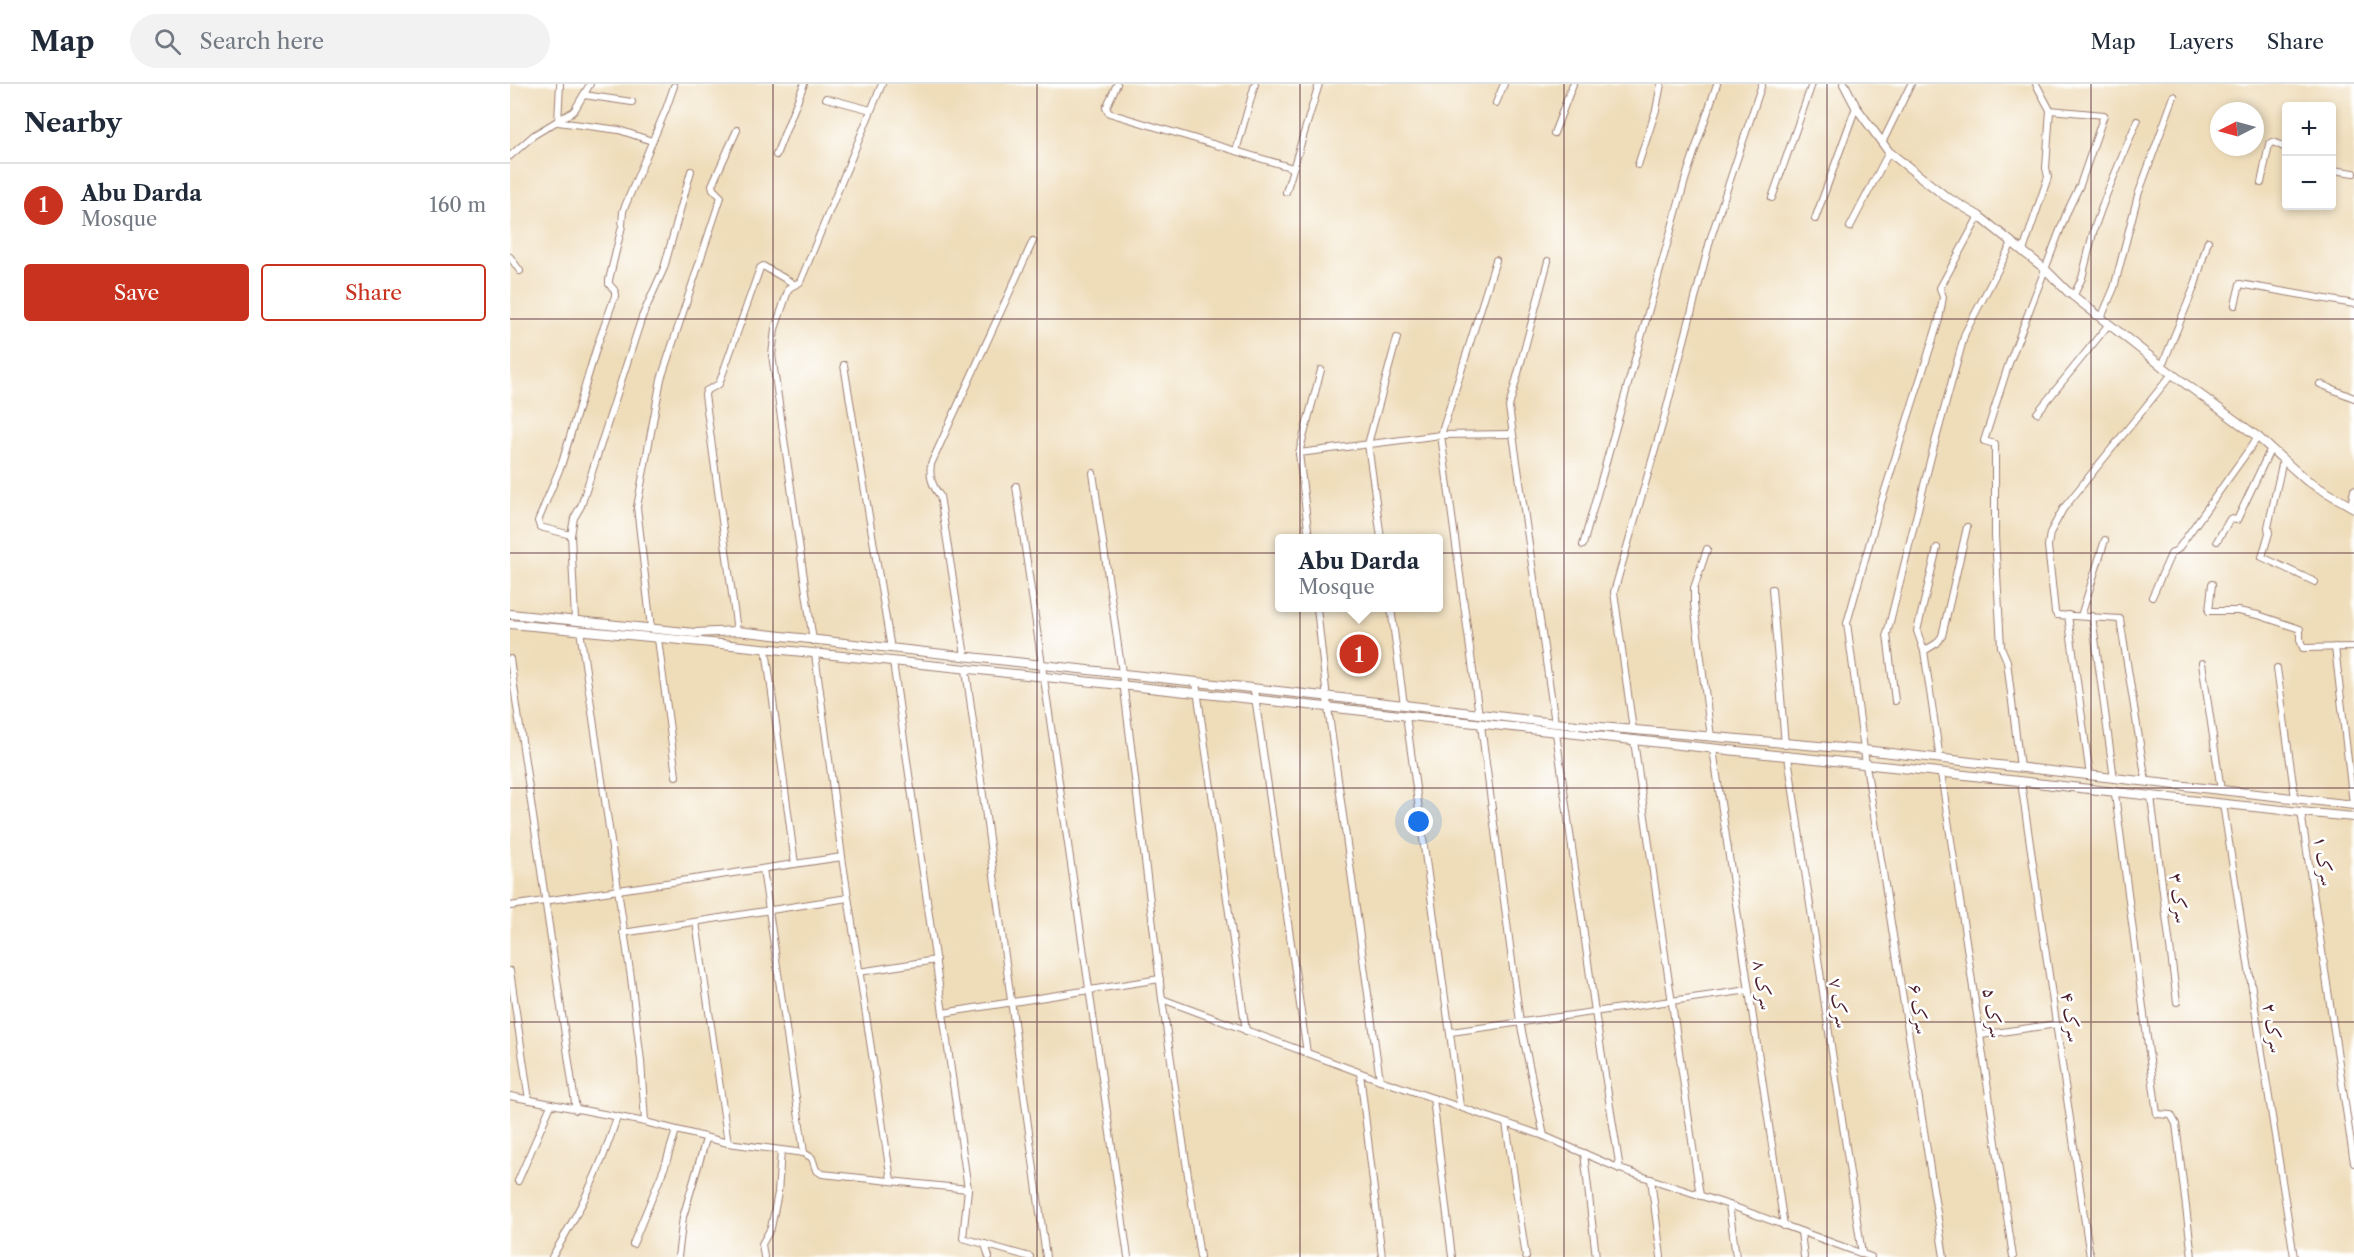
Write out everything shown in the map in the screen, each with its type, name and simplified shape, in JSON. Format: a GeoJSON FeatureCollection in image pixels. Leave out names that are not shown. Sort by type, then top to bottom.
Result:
{"type":"FeatureCollection","features":[{"type":"Feature","properties":{"kind":"street"},"geometry":{"type":"LineString","coordinates":[[558,122],[560,84]]}},
{"type":"Feature","properties":{"kind":"street"},"geometry":{"type":"LineString","coordinates":[[510,156],[534,135],[574,111],[590,84]]}},
{"type":"Feature","properties":{"kind":"street"},"geometry":{"type":"LineString","coordinates":[[776,155],[804,84]]}},
{"type":"Feature","properties":{"kind":"street"},"geometry":{"type":"LineString","coordinates":[[1117,84],[1106,108],[1109,113],[1293,168]]}},
{"type":"Feature","properties":{"kind":"street"},"geometry":{"type":"LineString","coordinates":[[1236,151],[1255,84]]}},
{"type":"Feature","properties":{"kind":"street"},"geometry":{"type":"LineString","coordinates":[[1286,192],[1319,84]]}},
{"type":"Feature","properties":{"kind":"street"},"geometry":{"type":"LineString","coordinates":[[1496,103],[1504,84]]}},
{"type":"Feature","properties":{"kind":"street"},"geometry":{"type":"LineString","coordinates":[[1554,133],[1573,84]]}},
{"type":"Feature","properties":{"kind":"street"},"geometry":{"type":"LineString","coordinates":[[1638,165],[1656,110],[1661,84]]}},
{"type":"Feature","properties":{"kind":"street"},"geometry":{"type":"LineString","coordinates":[[1583,545],[1686,177],[1717,84]]}},
{"type":"Feature","properties":{"kind":"street"},"geometry":{"type":"LineString","coordinates":[[1633,730],[1614,592],[1663,422],[1710,237],[1762,84]]}},
{"type":"Feature","properties":{"kind":"street"},"geometry":{"type":"LineString","coordinates":[[1772,198],[1812,84]]}},
{"type":"Feature","properties":{"kind":"street"},"geometry":{"type":"LineString","coordinates":[[1844,84],[1856,107],[1889,152],[1945,196],[1978,216],[2023,251],[2073,297],[2258,437],[2307,481],[2352,507],[2354,490]]}},
{"type":"Feature","properties":{"kind":"street"},"geometry":{"type":"LineString","coordinates":[[1882,142],[1911,84]]}},
{"type":"Feature","properties":{"kind":"street"},"geometry":{"type":"LineString","coordinates":[[2023,251],[2048,177],[2046,168],[2050,110],[2036,84]]}},
{"type":"Feature","properties":{"kind":"street"},"geometry":{"type":"LineString","coordinates":[[813,641],[772,355],[775,329],[789,288],[800,282],[871,110],[879,85]]}},
{"type":"Feature","properties":{"kind":"street"},"geometry":{"type":"LineString","coordinates":[[571,534],[540,527],[538,521],[562,463],[597,346],[615,296],[609,280],[622,226],[623,211],[674,86]]}},
{"type":"Feature","properties":{"kind":"street"},"geometry":{"type":"LineString","coordinates":[[584,95],[632,102]]}},
{"type":"Feature","properties":{"kind":"street"},"geometry":{"type":"LineString","coordinates":[[2101,318],[2114,288],[2138,195],[2174,96]]}},
{"type":"Feature","properties":{"kind":"street"},"geometry":{"type":"LineString","coordinates":[[826,98],[871,110]]}},
{"type":"Feature","properties":{"kind":"street"},"geometry":{"type":"LineString","coordinates":[[1815,219],[1856,107]]}},
{"type":"Feature","properties":{"kind":"street"},"geometry":{"type":"LineString","coordinates":[[2020,768],[2007,661],[2001,647],[1995,536],[1995,444],[1984,441],[2008,366],[2067,212],[2080,185],[2104,115],[2050,110]]}},
{"type":"Feature","properties":{"kind":"street"},"geometry":{"type":"LineString","coordinates":[[2073,297],[2082,278],[2094,229],[2109,187],[2137,121]]}},
{"type":"Feature","properties":{"kind":"street"},"geometry":{"type":"LineString","coordinates":[[558,122],[619,130],[652,141]]}},
{"type":"Feature","properties":{"kind":"street"},"geometry":{"type":"LineString","coordinates":[[651,628],[637,507],[661,379],[721,197],[712,185],[737,130]]}},
{"type":"Feature","properties":{"kind":"street"},"geometry":{"type":"LineString","coordinates":[[2261,183],[2269,144],[2273,142],[2282,146]]}},
{"type":"Feature","properties":{"kind":"street"},"geometry":{"type":"LineString","coordinates":[[1850,227],[1889,152]]}},
{"type":"Feature","properties":{"kind":"street"},"geometry":{"type":"LineString","coordinates":[[575,620],[571,534],[574,519],[581,506],[632,348],[664,268],[691,171]]}},
{"type":"Feature","properties":{"kind":"street"},"geometry":{"type":"LineString","coordinates":[[2336,171],[2354,173]]}},
{"type":"Feature","properties":{"kind":"street","name":"سرک ۶"},"geometry":{"type":"LineString","coordinates":[[1944,1257],[1866,765],[1847,623],[1880,506],[1939,320],[1943,297],[1940,288],[1978,216]]}},
{"type":"Feature","properties":{"kind":"street"},"geometry":{"type":"LineString","coordinates":[[965,656],[940,496],[932,485],[931,464],[1033,241]]}},
{"type":"Feature","properties":{"kind":"street"},"geometry":{"type":"LineString","coordinates":[[2162,366],[2195,285],[2208,241]]}},
{"type":"Feature","properties":{"kind":"street"},"geometry":{"type":"LineString","coordinates":[[1895,701],[1887,634],[1931,457],[1965,333],[2012,243]]}},
{"type":"Feature","properties":{"kind":"street"},"geometry":{"type":"LineString","coordinates":[[510,257],[520,271]]}},
{"type":"Feature","properties":{"kind":"street"},"geometry":{"type":"LineString","coordinates":[[1479,715],[1442,435],[1496,260]]}},
{"type":"Feature","properties":{"kind":"street"},"geometry":{"type":"LineString","coordinates":[[1548,261],[1509,407],[1555,723]]}},
{"type":"Feature","properties":{"kind":"street"},"geometry":{"type":"LineString","coordinates":[[737,632],[705,395],[706,391],[719,384],[760,268],[763,266],[794,284]]}},
{"type":"Feature","properties":{"kind":"street"},"geometry":{"type":"LineString","coordinates":[[2235,305],[2240,284],[2354,304]]}},
{"type":"Feature","properties":{"kind":"street"},"geometry":{"type":"LineString","coordinates":[[2037,413],[2109,324]]}},
{"type":"Feature","properties":{"kind":"street"},"geometry":{"type":"LineString","coordinates":[[1380,534],[1368,444],[1397,338]]}},
{"type":"Feature","properties":{"kind":"street"},"geometry":{"type":"LineString","coordinates":[[844,365],[891,649]]}},
{"type":"Feature","properties":{"kind":"street"},"geometry":{"type":"LineString","coordinates":[[1309,534],[1299,453],[1321,370]]}},
{"type":"Feature","properties":{"kind":"street"},"geometry":{"type":"LineString","coordinates":[[2146,782],[2120,619],[2057,615],[2048,556],[2050,532],[2063,509],[2172,374]]}},
{"type":"Feature","properties":{"kind":"street"},"geometry":{"type":"LineString","coordinates":[[2320,384],[2354,398]]}},
{"type":"Feature","properties":{"kind":"street"},"geometry":{"type":"LineString","coordinates":[[1299,453],[1442,435],[1512,434]]}},
{"type":"Feature","properties":{"kind":"street"},"geometry":{"type":"LineString","coordinates":[[2152,597],[2171,554],[2178,549],[2258,437]]}},
{"type":"Feature","properties":{"kind":"street"},"geometry":{"type":"LineString","coordinates":[[2217,541],[2230,519],[2237,520],[2271,448]]}},
{"type":"Feature","properties":{"kind":"street"},"geometry":{"type":"LineString","coordinates":[[2283,460],[2262,557],[2315,582]]}},
{"type":"Feature","properties":{"kind":"street"},"geometry":{"type":"LineString","coordinates":[[1093,472],[1122,673],[1162,999],[1200,1257]]}},
{"type":"Feature","properties":{"kind":"street"},"geometry":{"type":"LineString","coordinates":[[1016,486],[1128,1257]]}},
{"type":"Feature","properties":{"kind":"street"},"geometry":{"type":"LineString","coordinates":[[1924,651],[1937,644],[1942,636],[1967,527]]}},
{"type":"Feature","properties":{"kind":"street"},"geometry":{"type":"LineString","coordinates":[[2081,616],[2105,540]]}},
{"type":"Feature","properties":{"kind":"street"},"geometry":{"type":"LineString","coordinates":[[1937,548],[1917,631],[1924,651],[1940,759]]}},
{"type":"Feature","properties":{"kind":"street"},"geometry":{"type":"LineString","coordinates":[[1707,549],[1694,588],[1694,604],[1711,737]]}},
{"type":"Feature","properties":{"kind":"street"},"geometry":{"type":"LineString","coordinates":[[2212,584],[2209,611],[2238,611],[2300,629],[2303,648],[2354,647]]}},
{"type":"Feature","properties":{"kind":"street"},"geometry":{"type":"LineString","coordinates":[[1772,589],[1785,745]]}},
{"type":"Feature","properties":{"kind":"street"},"geometry":{"type":"LineString","coordinates":[[1317,612],[1328,708],[1380,1080]]}},
{"type":"Feature","properties":{"kind":"street"},"geometry":{"type":"LineString","coordinates":[[1392,612],[1404,705]]}},
{"type":"Feature","properties":{"kind":"street"},"geometry":{"type":"LineString","coordinates":[[510,614],[695,633],[737,632],[1122,673],[1479,715],[1785,745],[1864,750],[2354,805],[2335,647]]}},
{"type":"Feature","properties":{"kind":"street"},"geometry":{"type":"LineString","coordinates":[[2068,615],[2090,776]]}},
{"type":"Feature","properties":{"kind":"street"},"geometry":{"type":"LineString","coordinates":[[2092,616],[2114,779]]}},
{"type":"Feature","properties":{"kind":"street"},"geometry":{"type":"LineString","coordinates":[[510,624],[1123,686],[1941,773],[2115,794],[2354,817]]}},
{"type":"Feature","properties":{"kind":"street"},"geometry":{"type":"LineString","coordinates":[[580,630],[641,1061],[645,1122]]}},
{"type":"Feature","properties":{"kind":"street"},"geometry":{"type":"LineString","coordinates":[[658,639],[676,776]]}},
{"type":"Feature","properties":{"kind":"street"},"geometry":{"type":"LineString","coordinates":[[766,650],[795,864]]}},
{"type":"Feature","properties":{"kind":"street"},"geometry":{"type":"LineString","coordinates":[[815,654],[842,857],[891,1180]]}},
{"type":"Feature","properties":{"kind":"street"},"geometry":{"type":"LineString","coordinates":[[510,659],[576,1110]]}},
{"type":"Feature","properties":{"kind":"street"},"geometry":{"type":"LineString","coordinates":[[893,662],[968,1189],[963,1238],[1029,1257]]}},
{"type":"Feature","properties":{"kind":"street"},"geometry":{"type":"LineString","coordinates":[[2202,663],[2221,790]]}},
{"type":"Feature","properties":{"kind":"street"},"geometry":{"type":"LineString","coordinates":[[2277,668],[2295,798]]}},
{"type":"Feature","properties":{"kind":"street"},"geometry":{"type":"LineString","coordinates":[[966,670],[1046,1257]]}},
{"type":"Feature","properties":{"kind":"street"},"geometry":{"type":"LineString","coordinates":[[1196,683],[1246,1031]]}},
{"type":"Feature","properties":{"kind":"street"},"geometry":{"type":"LineString","coordinates":[[1254,690],[1307,1053]]}},
{"type":"Feature","properties":{"kind":"street"},"geometry":{"type":"LineString","coordinates":[[1406,716],[1460,1106]]}},
{"type":"Feature","properties":{"kind":"street"},"geometry":{"type":"LineString","coordinates":[[1481,725],[1520,1022],[1544,1136]]}},
{"type":"Feature","properties":{"kind":"street"},"geometry":{"type":"LineString","coordinates":[[1556,733],[1595,1012],[1620,1169]]}},
{"type":"Feature","properties":{"kind":"street"},"geometry":{"type":"LineString","coordinates":[[1634,741],[1700,1196]]}},
{"type":"Feature","properties":{"kind":"street","name":"سرک ۸"},"geometry":{"type":"LineString","coordinates":[[1713,749],[1784,1226]]}},
{"type":"Feature","properties":{"kind":"street","name":"سرک ۷"},"geometry":{"type":"LineString","coordinates":[[1788,757],[1862,1254]]}},
{"type":"Feature","properties":{"kind":"street","name":"سرک ۵"},"geometry":{"type":"LineString","coordinates":[[1941,773],[2013,1257]]}},
{"type":"Feature","properties":{"kind":"street","name":"سرک ۴"},"geometry":{"type":"LineString","coordinates":[[2021,782],[2090,1257]]}},
{"type":"Feature","properties":{"kind":"street"},"geometry":{"type":"LineString","coordinates":[[2115,794],[2157,1114],[2171,1115],[2176,1124],[2192,1257]]}},
{"type":"Feature","properties":{"kind":"street","name":"سرک ۳"},"geometry":{"type":"LineString","coordinates":[[2151,797],[2177,1002]]}},
{"type":"Feature","properties":{"kind":"street","name":"سرک ۲"},"geometry":{"type":"LineString","coordinates":[[2223,804],[2294,1257]]}},
{"type":"Feature","properties":{"kind":"street","name":"سرک ۱"},"geometry":{"type":"LineString","coordinates":[[2301,812],[2354,1162]]}},
{"type":"Feature","properties":{"kind":"street"},"geometry":{"type":"LineString","coordinates":[[510,906],[842,857]]}},
{"type":"Feature","properties":{"kind":"street"},"geometry":{"type":"LineString","coordinates":[[763,868],[804,1153]]}},
{"type":"Feature","properties":{"kind":"street"},"geometry":{"type":"LineString","coordinates":[[623,933],[848,898]]}},
{"type":"Feature","properties":{"kind":"street"},"geometry":{"type":"LineString","coordinates":[[696,922],[728,1143]]}},
{"type":"Feature","properties":{"kind":"street"},"geometry":{"type":"LineString","coordinates":[[859,972],[936,960]]}},
{"type":"Feature","properties":{"kind":"street"},"geometry":{"type":"LineString","coordinates":[[510,971],[529,1100]]}},
{"type":"Feature","properties":{"kind":"street"},"geometry":{"type":"LineString","coordinates":[[943,1013],[1160,979]]}},
{"type":"Feature","properties":{"kind":"street"},"geometry":{"type":"LineString","coordinates":[[1451,1032],[1749,990]]}},
{"type":"Feature","properties":{"kind":"street"},"geometry":{"type":"LineString","coordinates":[[1162,999],[1360,1073],[1544,1136],[1620,1169],[1730,1205],[1871,1257]]}},
{"type":"Feature","properties":{"kind":"street"},"geometry":{"type":"LineString","coordinates":[[1981,1035],[2057,1024]]}},
{"type":"Feature","properties":{"kind":"street"},"geometry":{"type":"LineString","coordinates":[[1360,1073],[1382,1257]]}},
{"type":"Feature","properties":{"kind":"street"},"geometry":{"type":"LineString","coordinates":[[510,1096],[645,1122],[706,1139],[804,1153],[812,1158],[816,1170],[822,1174],[968,1189]]}},
{"type":"Feature","properties":{"kind":"street"},"geometry":{"type":"LineString","coordinates":[[1433,1098],[1452,1257]]}},
{"type":"Feature","properties":{"kind":"street"},"geometry":{"type":"LineString","coordinates":[[518,1181],[550,1105]]}},
{"type":"Feature","properties":{"kind":"street"},"geometry":{"type":"LineString","coordinates":[[552,1257],[580,1210],[603,1160],[617,1117]]}},
{"type":"Feature","properties":{"kind":"street"},"geometry":{"type":"LineString","coordinates":[[1506,1123],[1526,1257]]}},
{"type":"Feature","properties":{"kind":"street"},"geometry":{"type":"LineString","coordinates":[[633,1244],[666,1166],[676,1130]]}},
{"type":"Feature","properties":{"kind":"street"},"geometry":{"type":"LineString","coordinates":[[678,1257],[682,1216],[706,1139]]}},
{"type":"Feature","properties":{"kind":"street"},"geometry":{"type":"LineString","coordinates":[[764,1257],[762,1244],[771,1228],[778,1193],[781,1151]]}},
{"type":"Feature","properties":{"kind":"street"},"geometry":{"type":"LineString","coordinates":[[1584,1153],[1596,1257]]}},
{"type":"Feature","properties":{"kind":"street"},"geometry":{"type":"LineString","coordinates":[[1651,1179],[1661,1257]]}},
{"type":"Feature","properties":{"kind":"street"},"geometry":{"type":"LineString","coordinates":[[1730,1205],[1736,1257]]}},
{"type":"Feature","properties":{"kind":"street"},"geometry":{"type":"LineString","coordinates":[[1801,1232],[1804,1257]]}},
{"type":"Feature","properties":{"kind":"street"},"geometry":{"type":"LineString","coordinates":[[985,1244],[989,1257]]}},
{"type":"Feature","properties":{"kind":"place","name":"Abu Darda"},"geometry":{"type":"Point","coordinates":[1359,654]}}]}
